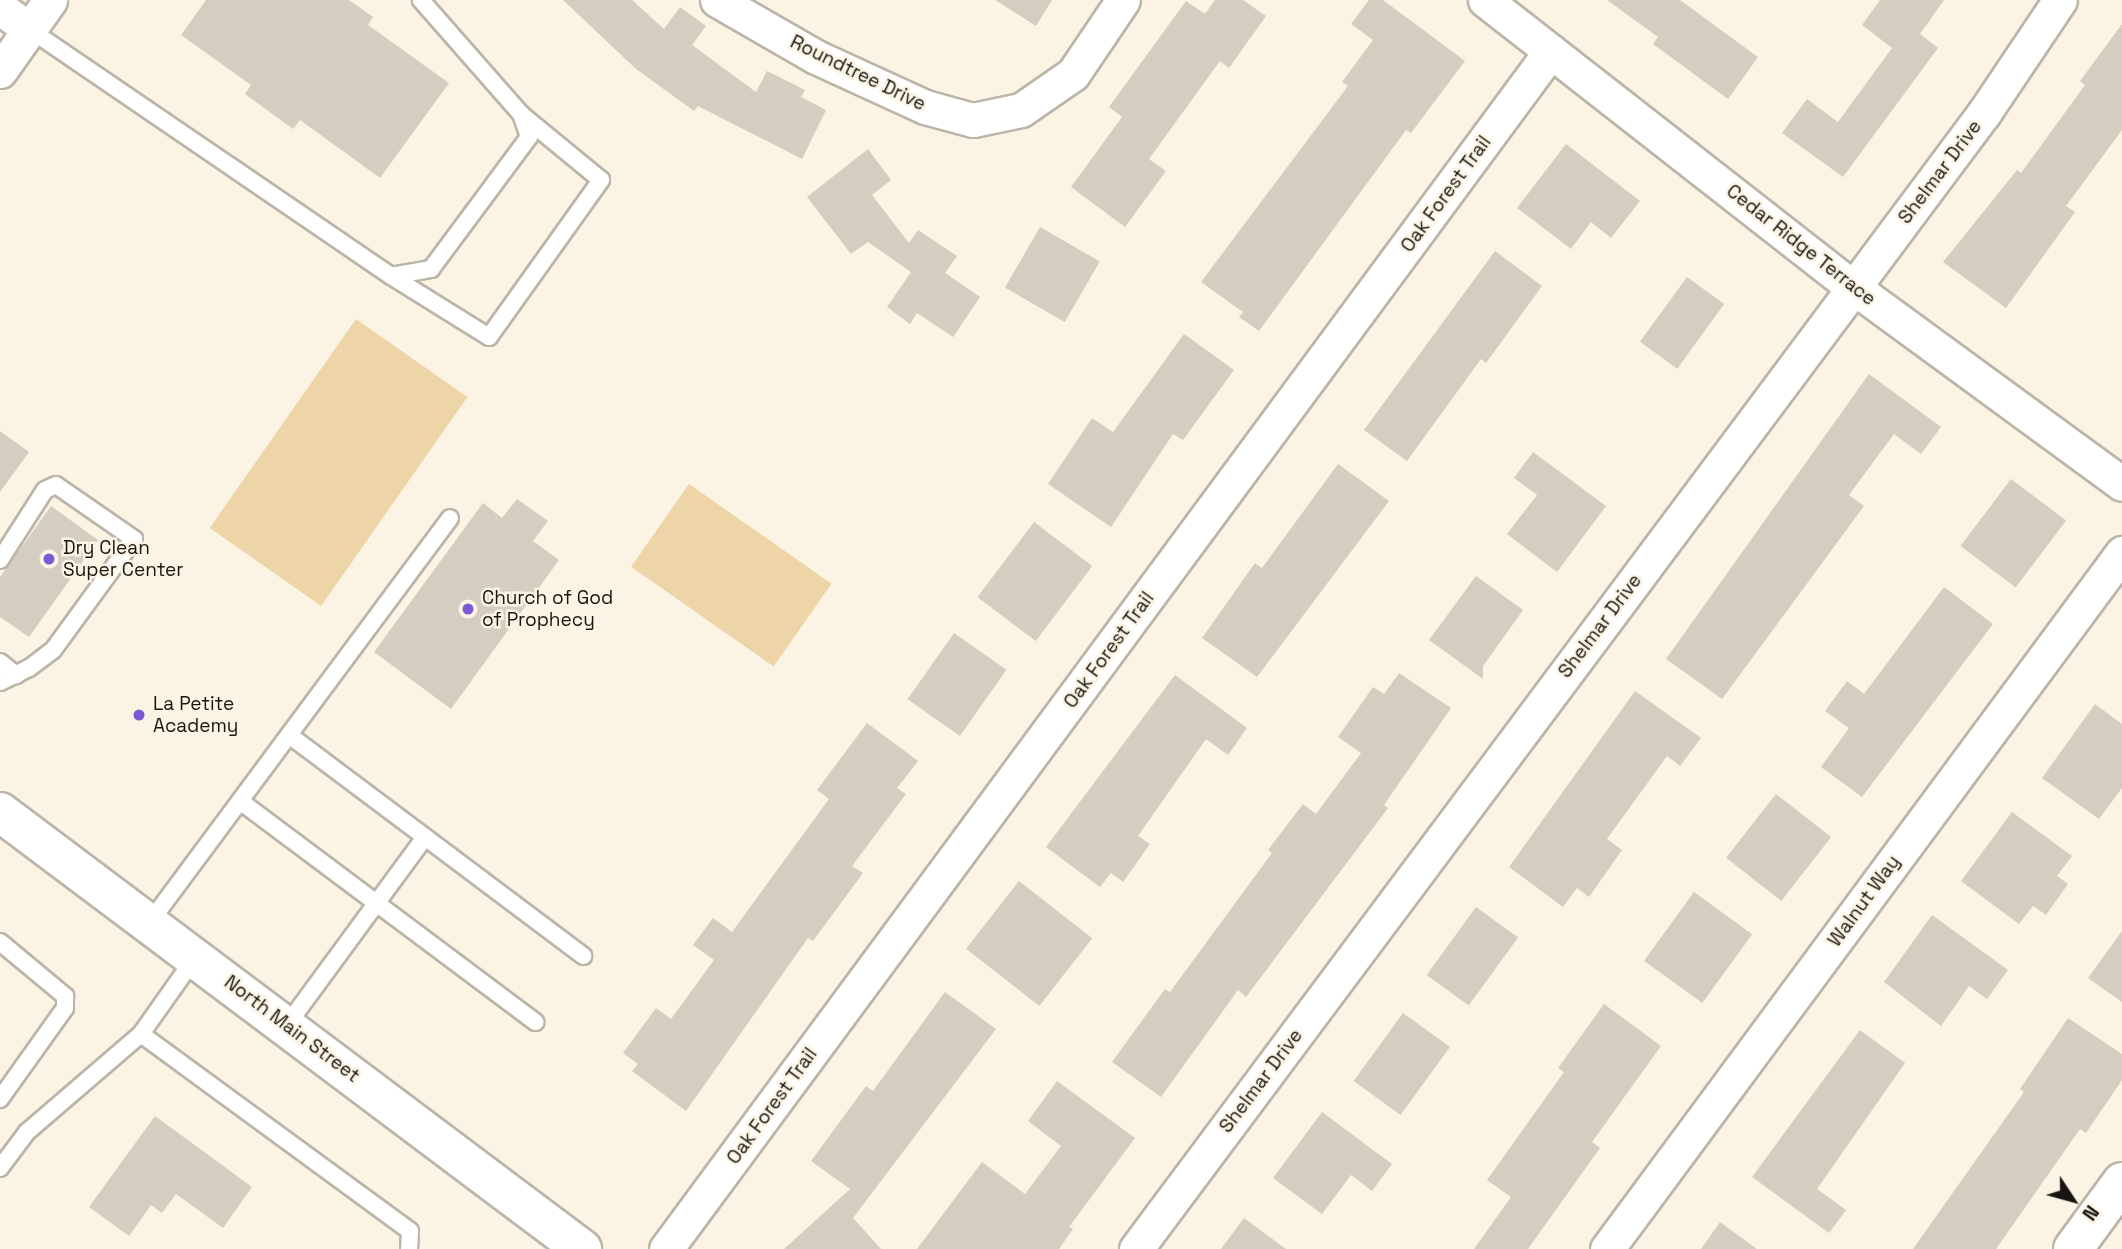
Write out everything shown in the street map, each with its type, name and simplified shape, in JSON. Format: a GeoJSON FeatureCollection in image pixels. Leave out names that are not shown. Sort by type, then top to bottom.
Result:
{"type":"FeatureCollection","features":[{"type":"Feature","properties":{"kind":"main road","name":"North Main Street"},"geometry":{"type":"LineString","coordinates":[[4,825],[150,922],[582,1249]]}},
{"type":"Feature","properties":{"kind":"main road"},"geometry":{"type":"LineString","coordinates":[[2073,1249],[2122,1182]]}},
{"type":"Feature","properties":{"kind":"street"},"geometry":{"type":"LineString","coordinates":[[0,71],[50,0]]}},
{"type":"Feature","properties":{"kind":"street","name":"Roundtree Drive"},"geometry":{"type":"LineString","coordinates":[[717,0],[816,57],[925,107],[973,120],[1021,110],[1073,74],[1123,0]]}},
{"type":"Feature","properties":{"kind":"street","name":"Cedar Ridge Terrace"},"geometry":{"type":"LineString","coordinates":[[1485,0],[1853,287],[2122,484]]}},
{"type":"Feature","properties":{"kind":"street","name":"Shelmar Drive"},"geometry":{"type":"LineString","coordinates":[[1136,1249],[1984,113],[2060,0]]}},
{"type":"Feature","properties":{"kind":"street"},"geometry":{"type":"LineString","coordinates":[[0,8],[29,29]]}},
{"type":"Feature","properties":{"kind":"street","name":"Oak Forest Trail"},"geometry":{"type":"LineString","coordinates":[[666,1249],[1551,51]]}},
{"type":"Feature","properties":{"kind":"street","name":"Walnut Way"},"geometry":{"type":"LineString","coordinates":[[1607,1249],[2122,553]]}},
{"type":"Feature","properties":{"kind":"lane"},"geometry":{"type":"LineString","coordinates":[[29,29],[391,276],[489,337],[601,180],[521,114],[421,0]]}},
{"type":"Feature","properties":{"kind":"lane"},"geometry":{"type":"LineString","coordinates":[[391,276],[431,269],[529,137],[521,114]]}},
{"type":"Feature","properties":{"kind":"lane"},"geometry":{"type":"LineString","coordinates":[[0,560],[46,490],[56,485],[134,539],[53,650],[0,682]]}},
{"type":"Feature","properties":{"kind":"lane"},"geometry":{"type":"LineString","coordinates":[[150,922],[450,518]]}},
{"type":"Feature","properties":{"kind":"lane"},"geometry":{"type":"LineString","coordinates":[[0,662],[16,674]]}},
{"type":"Feature","properties":{"kind":"lane"},"geometry":{"type":"LineString","coordinates":[[289,736],[583,956]]}},
{"type":"Feature","properties":{"kind":"lane"},"geometry":{"type":"LineString","coordinates":[[240,801],[535,1022]]}},
{"type":"Feature","properties":{"kind":"lane"},"geometry":{"type":"LineString","coordinates":[[287,1025],[425,837]]}},
{"type":"Feature","properties":{"kind":"lane"},"geometry":{"type":"LineString","coordinates":[[0,942],[65,996],[65,1008],[0,1099]]}},
{"type":"Feature","properties":{"kind":"lane"},"geometry":{"type":"LineString","coordinates":[[0,1168],[27,1132],[141,1034],[196,956]]}},
{"type":"Feature","properties":{"kind":"lane"},"geometry":{"type":"LineString","coordinates":[[141,1034],[410,1231],[409,1249]]}},
{"type":"Feature","properties":{"kind":"shaded area"},"geometry":{"type":"Polygon","coordinates":[[[356,319],[467,397],[321,606],[210,528],[356,319]]]}},
{"type":"Feature","properties":{"kind":"shaded area"},"geometry":{"type":"Polygon","coordinates":[[[689,484],[832,584],[774,667],[631,567],[689,484]]]}},
{"type":"Feature","properties":{"kind":"building"},"geometry":{"type":"Polygon","coordinates":[[[206,0],[349,0],[373,17],[368,25],[449,83],[380,178],[300,120],[293,129],[245,94],[251,85],[181,35],[206,0]]]}},
{"type":"Feature","properties":{"kind":"building"},"geometry":{"type":"Polygon","coordinates":[[[563,0],[632,0],[664,29],[680,7],[706,26],[692,45],[756,92],[767,71],[805,90],[801,97],[826,110],[802,159],[698,106],[694,111],[636,69],[563,0]]]}},
{"type":"Feature","properties":{"kind":"building"},"geometry":{"type":"Polygon","coordinates":[[[995,0],[1052,0],[1036,26],[995,0]]]}},
{"type":"Feature","properties":{"kind":"building"},"geometry":{"type":"Polygon","coordinates":[[[1215,0],[1243,0],[1266,16],[1229,68],[1220,61],[1149,159],[1166,171],[1125,227],[1071,187],[1122,117],[1109,107],[1186,1],[1205,14],[1215,0]]]}},
{"type":"Feature","properties":{"kind":"building"},"geometry":{"type":"Polygon","coordinates":[[[1369,0],[1383,0],[1465,61],[1411,133],[1406,130],[1259,331],[1239,317],[1243,312],[1201,282],[1348,86],[1342,82],[1373,40],[1351,24],[1369,0]]]}},
{"type":"Feature","properties":{"kind":"building"},"geometry":{"type":"Polygon","coordinates":[[[1607,0],[1680,0],[1758,57],[1728,99],[1653,44],[1658,37],[1607,0]]]}},
{"type":"Feature","properties":{"kind":"building"},"geometry":{"type":"Polygon","coordinates":[[[1880,0],[1944,0],[1920,34],[1938,48],[1843,177],[1782,133],[1807,99],[1838,122],[1892,48],[1862,25],[1880,0]]]}},
{"type":"Feature","properties":{"kind":"building"},"geometry":{"type":"Polygon","coordinates":[[[2122,24],[2122,130],[2066,206],[2075,212],[2006,308],[1943,262],[2017,170],[2021,173],[2085,85],[2080,81],[2122,24]]]}},
{"type":"Feature","properties":{"kind":"building"},"geometry":{"type":"Polygon","coordinates":[[[1566,144],[1640,201],[1611,238],[1591,222],[1571,249],[1517,208],[1566,144]]]}},
{"type":"Feature","properties":{"kind":"building"},"geometry":{"type":"Polygon","coordinates":[[[868,149],[891,180],[872,195],[909,243],[918,230],[957,256],[945,273],[980,297],[953,337],[917,313],[910,324],[887,307],[911,272],[868,242],[851,254],[807,197],[868,149]]]}},
{"type":"Feature","properties":{"kind":"building"},"geometry":{"type":"Polygon","coordinates":[[[1040,227],[1100,262],[1065,322],[1005,288],[1040,227]]]}},
{"type":"Feature","properties":{"kind":"building"},"geometry":{"type":"Polygon","coordinates":[[[1495,251],[1542,286],[1486,363],[1481,359],[1407,461],[1364,430],[1495,251]]]}},
{"type":"Feature","properties":{"kind":"building"},"geometry":{"type":"Polygon","coordinates":[[[1687,277],[1724,304],[1677,369],[1640,342],[1687,277]]]}},
{"type":"Feature","properties":{"kind":"building"},"geometry":{"type":"Polygon","coordinates":[[[1184,334],[1234,370],[1183,440],[1173,434],[1111,527],[1048,484],[1092,418],[1113,432],[1184,334]]]}},
{"type":"Feature","properties":{"kind":"building"},"geometry":{"type":"Polygon","coordinates":[[[1869,374],[1941,427],[1921,454],[1894,434],[1849,495],[1864,506],[1722,699],[1666,659],[1869,374]]]}},
{"type":"Feature","properties":{"kind":"building"},"geometry":{"type":"Polygon","coordinates":[[[0,431],[29,452],[0,492],[0,431]]]}},
{"type":"Feature","properties":{"kind":"building"},"geometry":{"type":"Polygon","coordinates":[[[1533,452],[1606,506],[1557,572],[1507,534],[1537,495],[1514,478],[1533,452]]]}},
{"type":"Feature","properties":{"kind":"building"},"geometry":{"type":"Polygon","coordinates":[[[1338,464],[1389,501],[1257,677],[1202,638],[1255,563],[1262,568],[1338,464]]]}},
{"type":"Feature","properties":{"kind":"building"},"geometry":{"type":"Polygon","coordinates":[[[2011,479],[2066,521],[2016,588],[1960,546],[2011,479]]]}},
{"type":"Feature","properties":{"kind":"building"},"geometry":{"type":"Polygon","coordinates":[[[517,499],[548,521],[533,541],[559,560],[451,709],[374,652],[483,503],[502,518],[517,499]]]}},
{"type":"Feature","properties":{"kind":"building","name":"Dry Clean Super Center"},"geometry":{"type":"Polygon","coordinates":[[[51,506],[98,540],[29,637],[0,617],[0,577],[51,506]]]}},
{"type":"Feature","properties":{"kind":"building"},"geometry":{"type":"Polygon","coordinates":[[[1034,522],[1092,566],[1036,641],[977,597],[1034,522]]]}},
{"type":"Feature","properties":{"kind":"building"},"geometry":{"type":"Polygon","coordinates":[[[1476,576],[1523,610],[1483,666],[1483,679],[1429,640],[1476,576]]]}},
{"type":"Feature","properties":{"kind":"building"},"geometry":{"type":"Polygon","coordinates":[[[1944,587],[1993,624],[1862,797],[1821,767],[1849,728],[1825,711],[1847,681],[1864,694],[1944,587]]]}},
{"type":"Feature","properties":{"kind":"building"},"geometry":{"type":"Polygon","coordinates":[[[954,633],[1006,670],[960,736],[908,699],[954,633]]]}},
{"type":"Feature","properties":{"kind":"building"},"geometry":{"type":"Polygon","coordinates":[[[1399,673],[1451,708],[1384,805],[1388,808],[1246,997],[1238,990],[1161,1097],[1112,1062],[1165,989],[1170,992],[1272,853],[1268,850],[1303,804],[1316,814],[1361,753],[1338,737],[1373,687],[1384,694],[1399,673]]]}},
{"type":"Feature","properties":{"kind":"building"},"geometry":{"type":"Polygon","coordinates":[[[1175,675],[1247,728],[1228,755],[1206,739],[1138,836],[1150,844],[1123,882],[1111,873],[1100,887],[1046,847],[1175,675]]]}},
{"type":"Feature","properties":{"kind":"building"},"geometry":{"type":"Polygon","coordinates":[[[1635,691],[1701,738],[1680,766],[1667,756],[1607,839],[1622,850],[1589,897],[1577,888],[1563,907],[1509,867],[1635,691]]]}},
{"type":"Feature","properties":{"kind":"building"},"geometry":{"type":"Polygon","coordinates":[[[2095,704],[2122,724],[2122,788],[2099,819],[2042,778],[2095,704]]]}},
{"type":"Feature","properties":{"kind":"building"},"geometry":{"type":"Polygon","coordinates":[[[867,723],[918,761],[897,788],[906,794],[852,866],[863,873],[813,941],[808,938],[686,1111],[632,1071],[638,1064],[623,1053],[656,1008],[671,1019],[714,960],[693,945],[713,918],[732,932],[829,799],[817,790],[867,723]]]}},
{"type":"Feature","properties":{"kind":"building"},"geometry":{"type":"Polygon","coordinates":[[[1776,794],[1831,837],[1781,901],[1726,858],[1776,794]]]}},
{"type":"Feature","properties":{"kind":"building"},"geometry":{"type":"Polygon","coordinates":[[[2012,812],[2072,856],[2057,876],[2068,884],[2046,915],[2033,906],[2019,924],[1961,881],[2012,812]]]}},
{"type":"Feature","properties":{"kind":"building"},"geometry":{"type":"Polygon","coordinates":[[[1019,881],[1092,938],[1039,1006],[966,949],[1019,881]]]}},
{"type":"Feature","properties":{"kind":"building"},"geometry":{"type":"Polygon","coordinates":[[[1694,892],[1752,934],[1702,1003],[1644,961],[1694,892]]]}},
{"type":"Feature","properties":{"kind":"building"},"geometry":{"type":"Polygon","coordinates":[[[1476,907],[1518,938],[1469,1006],[1427,975],[1476,907]]]}},
{"type":"Feature","properties":{"kind":"building"},"geometry":{"type":"Polygon","coordinates":[[[1932,915],[2008,970],[1987,999],[1969,986],[1941,1026],[1884,982],[1932,915]]]}},
{"type":"Feature","properties":{"kind":"building"},"geometry":{"type":"Polygon","coordinates":[[[2122,931],[2122,1002],[2088,978],[2122,931]]]}},
{"type":"Feature","properties":{"kind":"building"},"geometry":{"type":"Polygon","coordinates":[[[945,992],[996,1029],[853,1218],[881,1249],[784,1249],[850,1189],[811,1161],[866,1086],[873,1091],[945,992]]]}},
{"type":"Feature","properties":{"kind":"building"},"geometry":{"type":"Polygon","coordinates":[[[1604,1004],[1661,1046],[1592,1142],[1600,1148],[1528,1249],[1474,1249],[1511,1197],[1487,1180],[1564,1072],[1558,1068],[1604,1004]]]}},
{"type":"Feature","properties":{"kind":"building"},"geometry":{"type":"Polygon","coordinates":[[[1403,1013],[1450,1047],[1401,1115],[1354,1081],[1403,1013]]]}},
{"type":"Feature","properties":{"kind":"building"},"geometry":{"type":"Polygon","coordinates":[[[2068,1018],[2122,1054],[2122,1080],[2086,1133],[2080,1129],[1996,1249],[1913,1249],[2024,1092],[2020,1089],[2068,1018]]]}},
{"type":"Feature","properties":{"kind":"building"},"geometry":{"type":"Polygon","coordinates":[[[1860,1030],[1905,1063],[1817,1189],[1846,1210],[1829,1233],[1752,1177],[1860,1030]]]}},
{"type":"Feature","properties":{"kind":"building"},"geometry":{"type":"Polygon","coordinates":[[[1057,1081],[1135,1138],[1069,1227],[1073,1229],[1059,1249],[917,1249],[982,1162],[1025,1194],[1061,1146],[1028,1121],[1057,1081]]]}},
{"type":"Feature","properties":{"kind":"building"},"geometry":{"type":"Polygon","coordinates":[[[1322,1112],[1392,1164],[1372,1191],[1351,1175],[1322,1214],[1273,1178],[1322,1112]]]}},
{"type":"Feature","properties":{"kind":"building"},"geometry":{"type":"Polygon","coordinates":[[[155,1116],[252,1187],[223,1228],[176,1194],[162,1213],[151,1205],[129,1236],[89,1207],[155,1116]]]}},
{"type":"Feature","properties":{"kind":"building"},"geometry":{"type":"Polygon","coordinates":[[[1244,1218],[1286,1249],[1221,1249],[1244,1218]]]}},
{"type":"Feature","properties":{"kind":"building"},"geometry":{"type":"Polygon","coordinates":[[[1720,1222],[1757,1249],[1701,1249],[1720,1222]]]}},
{"type":"Feature","properties":{"kind":"place","name":"Dry Clean Super Center"},"geometry":{"type":"Point","coordinates":[49,559]}},
{"type":"Feature","properties":{"kind":"place","name":"Church of God of Prophecy"},"geometry":{"type":"Point","coordinates":[468,609]}},
{"type":"Feature","properties":{"kind":"place","name":"La Petite Academy"},"geometry":{"type":"Point","coordinates":[139,715]}}]}
